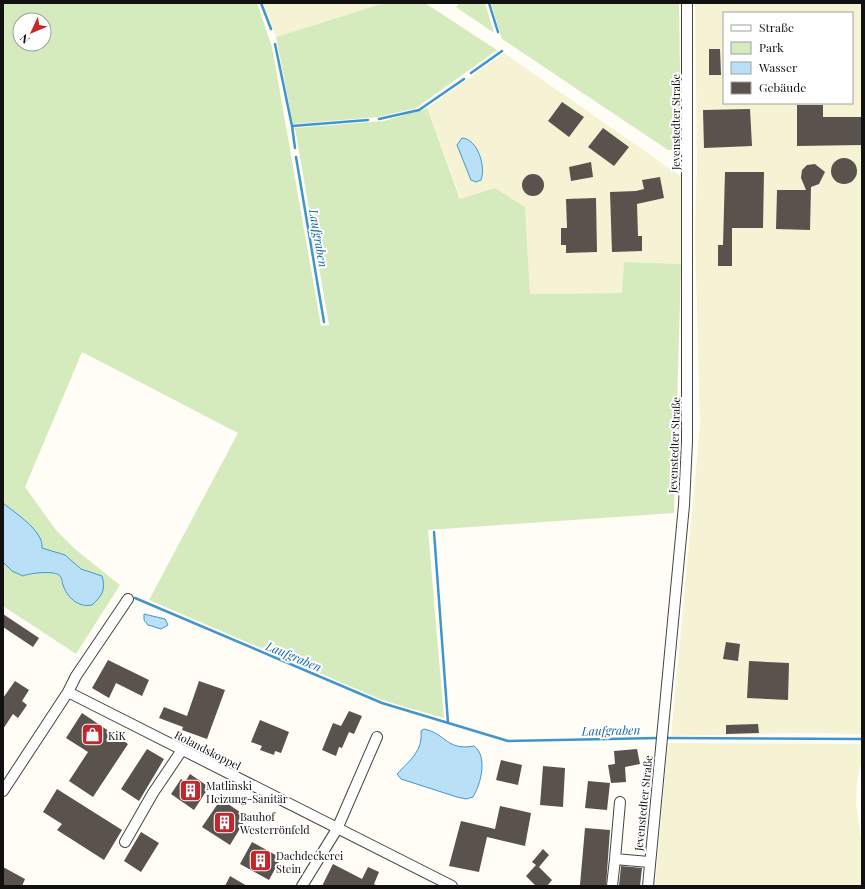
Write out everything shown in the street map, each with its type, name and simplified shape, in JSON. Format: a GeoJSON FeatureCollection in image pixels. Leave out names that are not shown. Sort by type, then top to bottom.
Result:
{"type":"FeatureCollection","features":[{"type":"Feature","properties":{"kind":"street","name":"Jevenstedter Straße"},"geometry":{"type":"LineString","coordinates":[[648,886],[649,862],[684,504],[687,441],[687,3]]}},
{"type":"Feature","properties":{"kind":"street"},"geometry":{"type":"LineString","coordinates":[[3,791],[68,692],[76,676],[128,599]]}},
{"type":"Feature","properties":{"kind":"street","name":"Rolandskoppel"},"geometry":{"type":"LineString","coordinates":[[68,692],[452,886]]}},
{"type":"Feature","properties":{"kind":"street"},"geometry":{"type":"LineString","coordinates":[[303,886],[337,829],[377,737]]}},
{"type":"Feature","properties":{"kind":"street"},"geometry":{"type":"LineString","coordinates":[[125,842],[153,793],[182,750]]}},
{"type":"Feature","properties":{"kind":"street"},"geometry":{"type":"LineString","coordinates":[[612,886],[620,802]]}},
{"type":"Feature","properties":{"kind":"street"},"geometry":{"type":"LineString","coordinates":[[615,859],[649,862]]}},
{"type":"Feature","properties":{"kind":"shaded area"},"geometry":{"type":"Polygon","coordinates":[[[263,3],[384,3],[276,37],[263,3]]]}},
{"type":"Feature","properties":{"kind":"shaded area"},"geometry":{"type":"Polygon","coordinates":[[[695,3],[862,3],[862,734],[797,733],[671,736],[700,426],[695,235],[697,164],[695,3]]]}},
{"type":"Feature","properties":{"kind":"shaded area"},"geometry":{"type":"Polygon","coordinates":[[[504,53],[682,177],[681,264],[624,262],[622,293],[530,294],[525,207],[495,188],[461,199],[427,108],[504,53]]]}},
{"type":"Feature","properties":{"kind":"shaded area"},"geometry":{"type":"Polygon","coordinates":[[[668,743],[862,744],[862,759],[857,782],[856,804],[862,846],[862,886],[655,886],[668,743]]]}},
{"type":"Feature","properties":{"kind":"green space"},"geometry":{"type":"Polygon","coordinates":[[[3,3],[257,3],[272,47],[321,326],[329,325],[295,128],[384,121],[427,108],[460,199],[495,188],[525,207],[530,294],[622,293],[624,262],[681,264],[674,513],[428,530],[444,718],[382,700],[149,600],[238,433],[82,352],[25,487],[56,530],[76,550],[120,585],[76,654],[3,606],[3,562],[12,571],[23,576],[31,573],[42,572],[56,574],[60,576],[62,585],[96,574],[81,569],[65,555],[42,548],[31,527],[3,503],[3,3]]]}},
{"type":"Feature","properties":{"kind":"green space"},"geometry":{"type":"Polygon","coordinates":[[[384,3],[425,3],[497,50],[416,108],[378,117],[293,124],[276,37],[384,3]]]}},
{"type":"Feature","properties":{"kind":"green space"},"geometry":{"type":"Polygon","coordinates":[[[459,3],[485,3],[494,33],[456,7],[459,3]]]}},
{"type":"Feature","properties":{"kind":"green space"},"geometry":{"type":"Polygon","coordinates":[[[491,3],[679,3],[681,143],[679,147],[668,150],[502,39],[491,3]]]}},
{"type":"Feature","properties":{"kind":"water"},"geometry":{"type":"Polygon","coordinates":[[[462,138],[472,143],[479,154],[482,175],[481,180],[476,182],[471,180],[457,145],[462,138]]]}},
{"type":"Feature","properties":{"kind":"water"},"geometry":{"type":"Polygon","coordinates":[[[3,503],[34,529],[41,542],[42,548],[65,555],[81,569],[102,576],[104,585],[102,592],[92,605],[82,605],[74,601],[67,594],[61,577],[58,574],[42,573],[23,576],[12,571],[3,562],[3,503]]]}},
{"type":"Feature","properties":{"kind":"water"},"geometry":{"type":"Polygon","coordinates":[[[144,614],[165,619],[168,625],[161,629],[148,625],[144,620],[144,614]]]}},
{"type":"Feature","properties":{"kind":"water"},"geometry":{"type":"Polygon","coordinates":[[[424,729],[438,734],[452,744],[465,747],[474,746],[478,751],[481,756],[482,770],[481,778],[473,797],[466,799],[457,797],[401,779],[397,774],[411,760],[418,750],[421,731],[424,729]]]}},
{"type":"Feature","properties":{"kind":"building"},"geometry":{"type":"Polygon","coordinates":[[[709,49],[720,49],[721,75],[709,75],[709,49]]]}},
{"type":"Feature","properties":{"kind":"building"},"geometry":{"type":"Polygon","coordinates":[[[562,102],[584,117],[569,137],[548,121],[562,102]]]}},
{"type":"Feature","properties":{"kind":"building"},"geometry":{"type":"Polygon","coordinates":[[[797,105],[823,105],[823,117],[862,117],[862,145],[797,146],[797,105]]]}},
{"type":"Feature","properties":{"kind":"building"},"geometry":{"type":"Polygon","coordinates":[[[750,109],[752,146],[704,148],[703,110],[750,109]]]}},
{"type":"Feature","properties":{"kind":"building"},"geometry":{"type":"Polygon","coordinates":[[[603,128],[629,147],[614,166],[588,147],[603,128]]]}},
{"type":"Feature","properties":{"kind":"building"},"geometry":{"type":"Polygon","coordinates":[[[844,158],[853,162],[857,171],[853,180],[844,184],[835,180],[831,171],[835,162],[844,158]]]}},
{"type":"Feature","properties":{"kind":"building"},"geometry":{"type":"Polygon","coordinates":[[[591,162],[593,177],[571,181],[569,167],[591,162]]]}},
{"type":"Feature","properties":{"kind":"building"},"geometry":{"type":"Polygon","coordinates":[[[815,164],[825,172],[819,184],[811,187],[810,230],[776,229],[777,190],[806,190],[801,178],[802,170],[807,165],[815,164]]]}},
{"type":"Feature","properties":{"kind":"building"},"geometry":{"type":"Polygon","coordinates":[[[725,172],[764,172],[763,228],[732,228],[732,266],[718,266],[718,245],[723,245],[725,172]]]}},
{"type":"Feature","properties":{"kind":"building"},"geometry":{"type":"Polygon","coordinates":[[[533,174],[541,177],[544,185],[541,193],[533,196],[525,193],[522,185],[525,177],[533,174]]]}},
{"type":"Feature","properties":{"kind":"building"},"geometry":{"type":"Polygon","coordinates":[[[660,177],[664,198],[637,204],[638,236],[642,236],[642,251],[612,252],[610,192],[636,191],[644,189],[642,180],[660,177]]]}},
{"type":"Feature","properties":{"kind":"building"},"geometry":{"type":"Polygon","coordinates":[[[596,198],[597,252],[566,253],[566,245],[561,245],[561,228],[567,228],[566,199],[596,198]]]}},
{"type":"Feature","properties":{"kind":"building"},"geometry":{"type":"Polygon","coordinates":[[[3,614],[39,638],[33,647],[3,627],[3,614]]]}},
{"type":"Feature","properties":{"kind":"building"},"geometry":{"type":"Polygon","coordinates":[[[726,642],[740,644],[738,661],[723,659],[726,642]]]}},
{"type":"Feature","properties":{"kind":"building"},"geometry":{"type":"Polygon","coordinates":[[[108,660],[149,680],[142,696],[116,683],[109,698],[92,688],[108,660]]]}},
{"type":"Feature","properties":{"kind":"building"},"geometry":{"type":"Polygon","coordinates":[[[749,661],[789,663],[788,700],[747,698],[749,661]]]}},
{"type":"Feature","properties":{"kind":"building"},"geometry":{"type":"Polygon","coordinates":[[[15,681],[29,690],[22,701],[27,705],[18,718],[13,714],[3,729],[3,698],[15,681]]]}},
{"type":"Feature","properties":{"kind":"building"},"geometry":{"type":"Polygon","coordinates":[[[199,681],[225,690],[207,739],[182,730],[183,727],[159,718],[164,707],[187,716],[199,681]]]}},
{"type":"Feature","properties":{"kind":"building"},"geometry":{"type":"Polygon","coordinates":[[[349,711],[362,716],[354,734],[349,732],[342,748],[339,747],[336,756],[322,750],[333,723],[341,726],[349,711]]]}},
{"type":"Feature","properties":{"kind":"building"},"geometry":{"type":"Polygon","coordinates":[[[82,713],[128,744],[93,797],[69,781],[88,752],[66,738],[82,713]]]}},
{"type":"Feature","properties":{"kind":"building"},"geometry":{"type":"Polygon","coordinates":[[[260,720],[289,732],[281,753],[275,751],[274,755],[260,750],[262,746],[251,742],[260,720]]]}},
{"type":"Feature","properties":{"kind":"building"},"geometry":{"type":"Polygon","coordinates":[[[758,724],[759,733],[726,734],[726,725],[758,724]]]}},
{"type":"Feature","properties":{"kind":"building"},"geometry":{"type":"Polygon","coordinates":[[[147,749],[164,759],[139,801],[121,789],[147,749]]]}},
{"type":"Feature","properties":{"kind":"building"},"geometry":{"type":"Polygon","coordinates":[[[637,749],[640,764],[625,767],[626,782],[611,783],[608,765],[615,764],[614,751],[637,749]]]}},
{"type":"Feature","properties":{"kind":"building"},"geometry":{"type":"Polygon","coordinates":[[[501,760],[522,765],[518,785],[496,780],[501,760]]]}},
{"type":"Feature","properties":{"kind":"building"},"geometry":{"type":"Polygon","coordinates":[[[543,766],[565,768],[563,807],[540,805],[543,766]]]}},
{"type":"Feature","properties":{"kind":"building","name":"Matlinski Heizung-Sanitär"},"geometry":{"type":"Polygon","coordinates":[[[190,774],[209,787],[194,810],[171,794],[181,779],[185,782],[190,774]]]}},
{"type":"Feature","properties":{"kind":"building"},"geometry":{"type":"Polygon","coordinates":[[[588,781],[610,783],[607,810],[585,808],[588,781]]]}},
{"type":"Feature","properties":{"kind":"building"},"geometry":{"type":"Polygon","coordinates":[[[57,789],[122,830],[104,860],[57,830],[62,824],[43,812],[57,789]]]}},
{"type":"Feature","properties":{"kind":"building","name":"Bauhof Westerrönfeld"},"geometry":{"type":"Polygon","coordinates":[[[221,799],[247,817],[230,845],[202,827],[221,799]]]}},
{"type":"Feature","properties":{"kind":"building"},"geometry":{"type":"Polygon","coordinates":[[[500,806],[531,813],[525,846],[487,837],[479,872],[449,866],[461,821],[495,829],[500,806]]]}},
{"type":"Feature","properties":{"kind":"building"},"geometry":{"type":"Polygon","coordinates":[[[585,828],[610,830],[606,886],[580,885],[585,828]]]}},
{"type":"Feature","properties":{"kind":"building"},"geometry":{"type":"Polygon","coordinates":[[[141,832],[159,843],[141,872],[124,861],[141,832]]]}},
{"type":"Feature","properties":{"kind":"building","name":"Dachdeckerei Stein"},"geometry":{"type":"Polygon","coordinates":[[[252,842],[281,858],[269,880],[240,864],[252,842]]]}},
{"type":"Feature","properties":{"kind":"building"},"geometry":{"type":"Polygon","coordinates":[[[543,849],[549,855],[539,867],[552,880],[547,886],[536,886],[526,876],[536,865],[532,862],[543,849]]]}},
{"type":"Feature","properties":{"kind":"building"},"geometry":{"type":"Polygon","coordinates":[[[333,864],[362,879],[368,867],[379,872],[374,884],[377,886],[322,886],[333,864]]]}},
{"type":"Feature","properties":{"kind":"building"},"geometry":{"type":"Polygon","coordinates":[[[621,866],[642,868],[640,886],[619,886],[621,866]]]}},
{"type":"Feature","properties":{"kind":"building"},"geometry":{"type":"Polygon","coordinates":[[[3,867],[25,879],[22,886],[3,886],[3,867]]]}},
{"type":"Feature","properties":{"kind":"building"},"geometry":{"type":"Polygon","coordinates":[[[230,876],[247,886],[225,886],[230,876]]]}},
{"type":"Feature","properties":{"kind":"waterway","name":"Laufgraben"},"geometry":{"type":"LineString","coordinates":[[261,3],[271,29]]}},
{"type":"Feature","properties":{"kind":"waterway"},"geometry":{"type":"LineString","coordinates":[[489,3],[498,32]]}},
{"type":"Feature","properties":{"kind":"waterway","name":"Laufgraben"},"geometry":{"type":"LineString","coordinates":[[275,44],[292,126],[295,148]]}},
{"type":"Feature","properties":{"kind":"waterway"},"geometry":{"type":"LineString","coordinates":[[471,73],[502,51]]}},
{"type":"Feature","properties":{"kind":"waterway"},"geometry":{"type":"LineString","coordinates":[[379,119],[419,110],[464,79]]}},
{"type":"Feature","properties":{"kind":"waterway"},"geometry":{"type":"LineString","coordinates":[[292,126],[368,120]]}},
{"type":"Feature","properties":{"kind":"waterway","name":"Laufgraben"},"geometry":{"type":"LineString","coordinates":[[296,157],[324,322]]}},
{"type":"Feature","properties":{"kind":"waterway","name":"Laufgraben"},"geometry":{"type":"LineString","coordinates":[[434,532],[448,723]]}},
{"type":"Feature","properties":{"kind":"waterway","name":"Laufgraben"},"geometry":{"type":"LineString","coordinates":[[135,598],[382,703],[508,741],[658,738]]}},
{"type":"Feature","properties":{"kind":"waterway","name":"Laufgraben"},"geometry":{"type":"LineString","coordinates":[[665,738],[862,739]]}},
{"type":"Feature","properties":{"kind":"place","name":"KiK"},"geometry":{"type":"Point","coordinates":[93,735]}},
{"type":"Feature","properties":{"kind":"place","name":"Matlinski Heizung-Sanitär"},"geometry":{"type":"Point","coordinates":[190,791]}},
{"type":"Feature","properties":{"kind":"place","name":"Bauhof Westerrönfeld"},"geometry":{"type":"Point","coordinates":[225,822]}},
{"type":"Feature","properties":{"kind":"place","name":"Dachdeckerei Stein"},"geometry":{"type":"Point","coordinates":[261,861]}}]}
